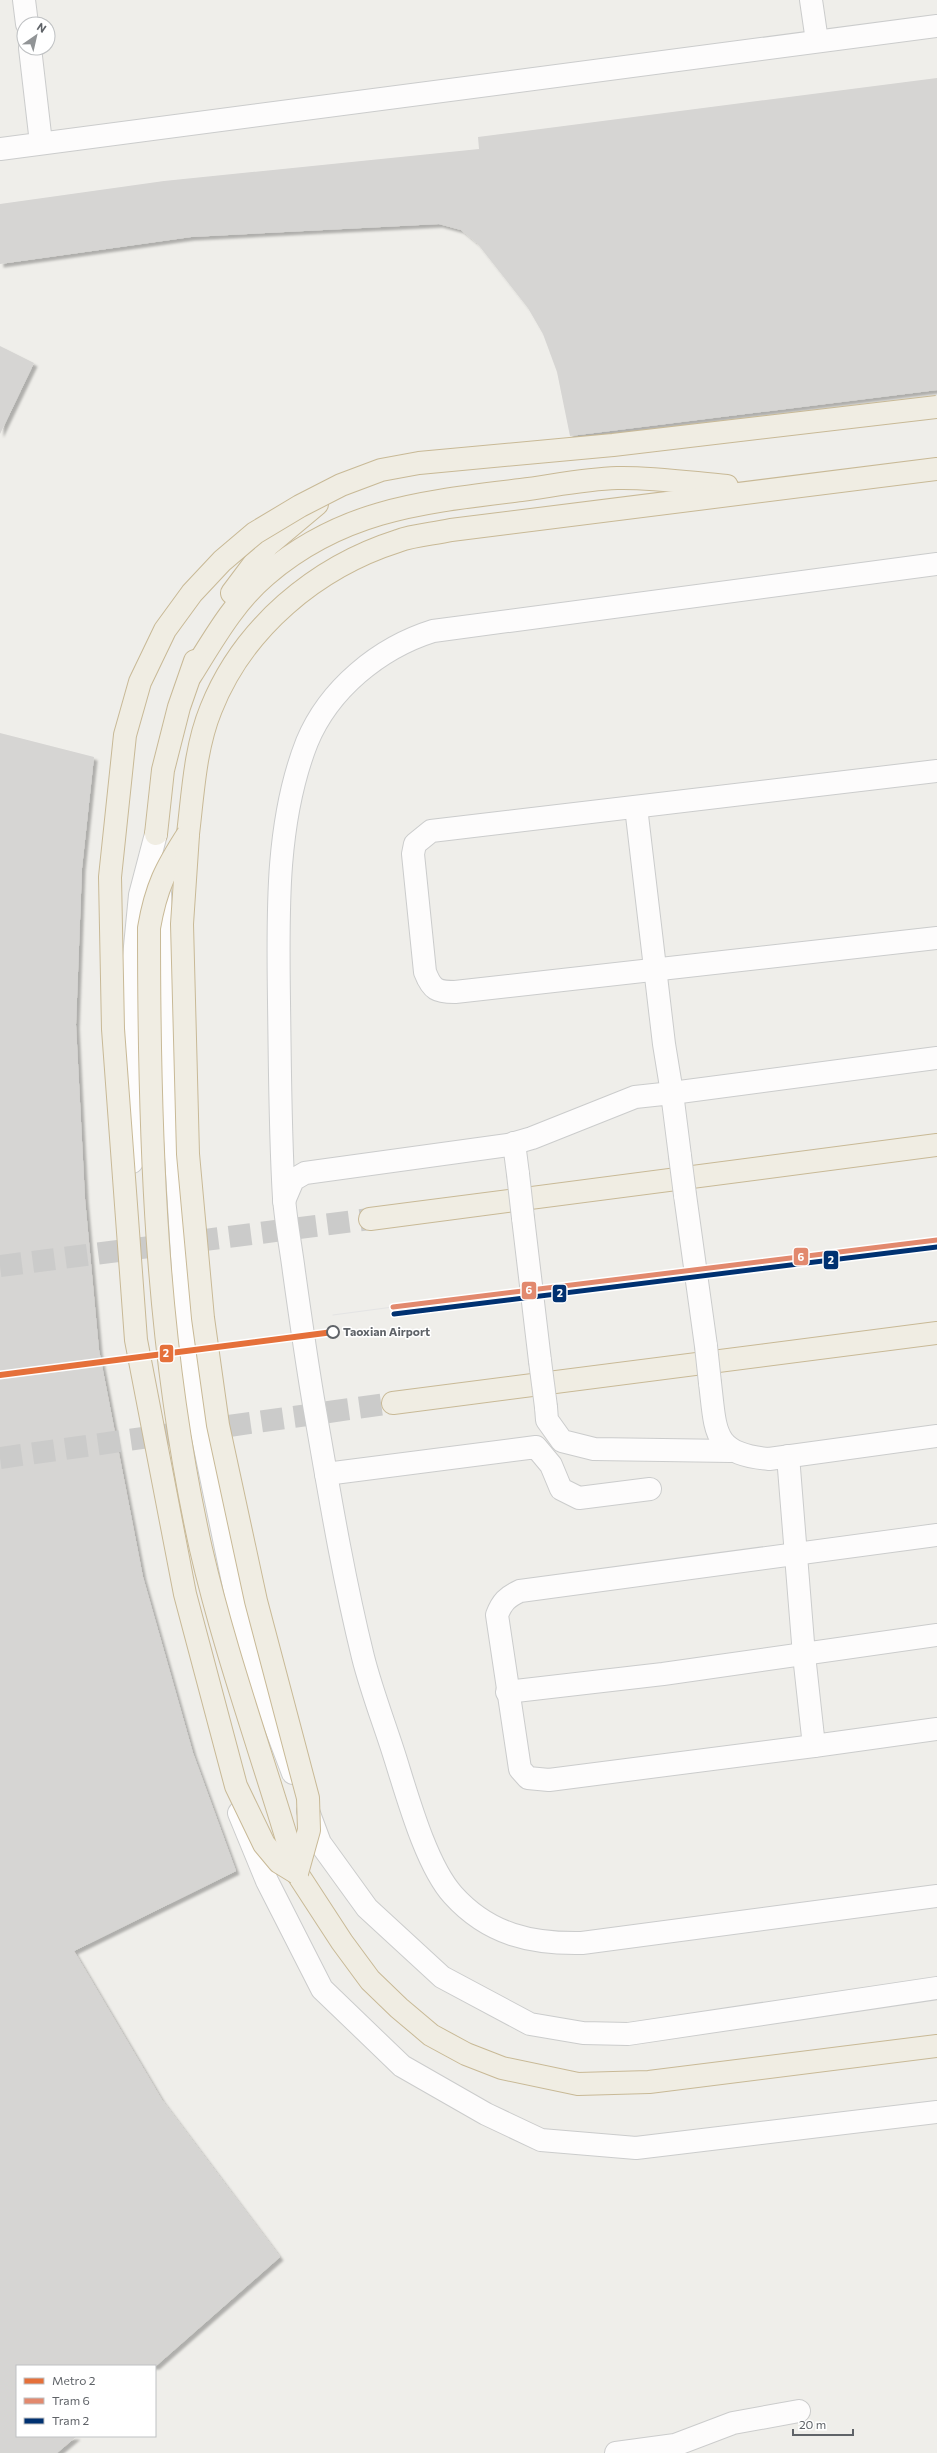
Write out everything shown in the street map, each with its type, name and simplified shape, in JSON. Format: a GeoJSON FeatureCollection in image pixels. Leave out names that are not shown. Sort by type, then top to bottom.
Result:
{"type":"FeatureCollection","features":[{"type":"Feature","properties":{"kind":"highway"},"geometry":{"type":"LineString","coordinates":[[297,1874],[279,1862],[264,1844],[236,1786],[185,1594],[136,1340],[113,1029],[110,877],[125,735],[140,682],[165,630],[192,593],[222,561],[249,538],[300,506],[341,485],[381,470],[419,463],[613,445],[937,406]]}},
{"type":"Feature","properties":{"kind":"highway"},"geometry":{"type":"LineString","coordinates":[[297,1874],[309,1830],[308,1798],[256,1600],[218,1425],[203,1318],[188,1154],[182,924],[188,834],[200,744],[211,709],[227,677],[243,652],[290,599],[319,578],[352,558],[399,540],[451,530],[937,469]]}},
{"type":"Feature","properties":{"kind":"highway"},"geometry":{"type":"LineString","coordinates":[[191,675],[226,620],[245,595],[265,576],[316,540],[347,524],[389,510],[433,500],[618,478],[774,490]]}},
{"type":"Feature","properties":{"kind":"highway"},"geometry":{"type":"LineString","coordinates":[[156,834],[164,770],[179,707],[191,675],[199,644],[227,599],[268,546],[341,485]]}},
{"type":"Feature","properties":{"kind":"highway"},"geometry":{"type":"LineString","coordinates":[[188,834],[166,868],[153,904],[149,928],[153,1176],[168,1362],[202,1550],[232,1663],[297,1874],[342,1942],[370,1980],[399,2008],[431,2035],[466,2054],[502,2068],[578,2084],[649,2082],[937,2046]]}},
{"type":"Feature","properties":{"kind":"highway"},"geometry":{"type":"LineString","coordinates":[[370,1219],[937,1145]]}},
{"type":"Feature","properties":{"kind":"highway"},"geometry":{"type":"LineString","coordinates":[[393,1403],[937,1333]]}},
{"type":"Feature","properties":{"kind":"street"},"geometry":{"type":"LineString","coordinates":[[24,0],[26,16]]}},
{"type":"Feature","properties":{"kind":"street"},"geometry":{"type":"LineString","coordinates":[[812,0],[817,41]]}},
{"type":"Feature","properties":{"kind":"street"},"geometry":{"type":"LineString","coordinates":[[0,149],[937,26]]}},
{"type":"Feature","properties":{"kind":"street"},"geometry":{"type":"LineString","coordinates":[[31,56],[41,143]]}},
{"type":"Feature","properties":{"kind":"street"},"geometry":{"type":"LineString","coordinates":[[937,564],[433,631],[394,646],[357,675],[331,703],[315,727],[307,743],[288,808],[281,881],[279,927],[281,1130],[284,1201],[306,1358],[326,1474],[363,1660],[415,1821],[434,1864],[452,1894],[478,1918],[512,1936],[547,1944],[582,1943],[937,1896]]}},
{"type":"Feature","properties":{"kind":"street"},"geometry":{"type":"LineString","coordinates":[[937,771],[431,831],[415,844],[413,854],[425,972],[430,985],[441,992],[455,992],[937,938]]}},
{"type":"Feature","properties":{"kind":"street"},"geometry":{"type":"LineString","coordinates":[[636,807],[655,970],[710,1383],[719,1436],[732,1451]]}},
{"type":"Feature","properties":{"kind":"street"},"geometry":{"type":"LineString","coordinates":[[156,834],[189,1371],[248,1654],[320,1843],[367,1908],[442,1977],[530,2024],[583,2033],[628,2034],[937,1988]]}},
{"type":"Feature","properties":{"kind":"street"},"geometry":{"type":"LineString","coordinates":[[156,834],[140,895],[133,967],[131,1159],[141,1394],[184,1628],[237,1809],[267,1881],[322,1989],[402,2066],[486,2114],[541,2140],[636,2148],[937,2112]]}},
{"type":"Feature","properties":{"kind":"street"},"geometry":{"type":"LineString","coordinates":[[284,1201],[293,1180],[305,1173],[514,1143],[635,1097],[937,1058]]}},
{"type":"Feature","properties":{"kind":"street"},"geometry":{"type":"LineString","coordinates":[[514,1143],[547,1420],[562,1441],[594,1449],[732,1451],[748,1457],[769,1459],[937,1436]]}},
{"type":"Feature","properties":{"kind":"street"},"geometry":{"type":"LineString","coordinates":[[326,1474],[536,1447],[551,1465],[561,1489],[579,1498],[650,1489]]}},
{"type":"Feature","properties":{"kind":"street"},"geometry":{"type":"LineString","coordinates":[[788,1456],[801,1601],[804,1655],[814,1746]]}},
{"type":"Feature","properties":{"kind":"street"},"geometry":{"type":"LineString","coordinates":[[937,1535],[520,1591],[507,1597],[501,1604],[497,1615],[507,1692],[520,1769],[528,1778],[538,1780],[814,1746],[937,1729]]}},
{"type":"Feature","properties":{"kind":"street"},"geometry":{"type":"LineString","coordinates":[[507,1692],[663,1674],[937,1635]]}},
{"type":"Feature","properties":{"kind":"street"},"geometry":{"type":"LineString","coordinates":[[616,2453],[675,2445],[734,2423],[799,2411]]}},
{"type":"Feature","properties":{"kind":"street"},"geometry":{"type":"LineString","coordinates":[[699,2453],[734,2423]]}},
{"type":"Feature","properties":{"kind":"building"},"geometry":{"type":"Polygon","coordinates":[[[937,78],[937,390],[570,436],[557,372],[543,334],[528,308],[477,243],[461,230],[439,224],[191,237],[0,264],[0,204],[164,181],[479,149],[478,137],[937,78]]]}},
{"type":"Feature","properties":{"kind":"building"},"geometry":{"type":"Polygon","coordinates":[[[0,346],[34,363],[0,434],[0,346]]]}},
{"type":"Feature","properties":{"kind":"building"},"geometry":{"type":"Polygon","coordinates":[[[0,733],[94,757],[82,868],[76,1025],[85,1199],[99,1350],[143,1577],[193,1753],[236,1871],[74,1951],[162,2100],[280,2257],[156,2366],[16,2365],[16,2437],[76,2437],[57,2453],[0,2453],[0,733]]]}},
{"type":"Feature","properties":{"kind":"tunnel"},"geometry":{"type":"LineString","coordinates":[[0,1266],[370,1219]]}},
{"type":"Feature","properties":{"kind":"tunnel"},"geometry":{"type":"LineString","coordinates":[[0,1458],[393,1403]]}},
{"type":"Feature","properties":{"kind":"tram line","name":"6"},"geometry":{"type":"LineString","coordinates":[[393,1307],[937,1240]]}},
{"type":"Feature","properties":{"kind":"tram line","name":"2"},"geometry":{"type":"LineString","coordinates":[[394,1314],[937,1247]]}},
{"type":"Feature","properties":{"kind":"tram line"},"geometry":{"type":"LineString","coordinates":[[333,1315],[393,1307]]}},
{"type":"Feature","properties":{"kind":"metro line","name":"2"},"geometry":{"type":"LineString","coordinates":[[0,1375],[333,1332]]}},
{"type":"Feature","properties":{"kind":"place","name":"Taoxian Airport"},"geometry":{"type":"Point","coordinates":[333,1332]}}]}
